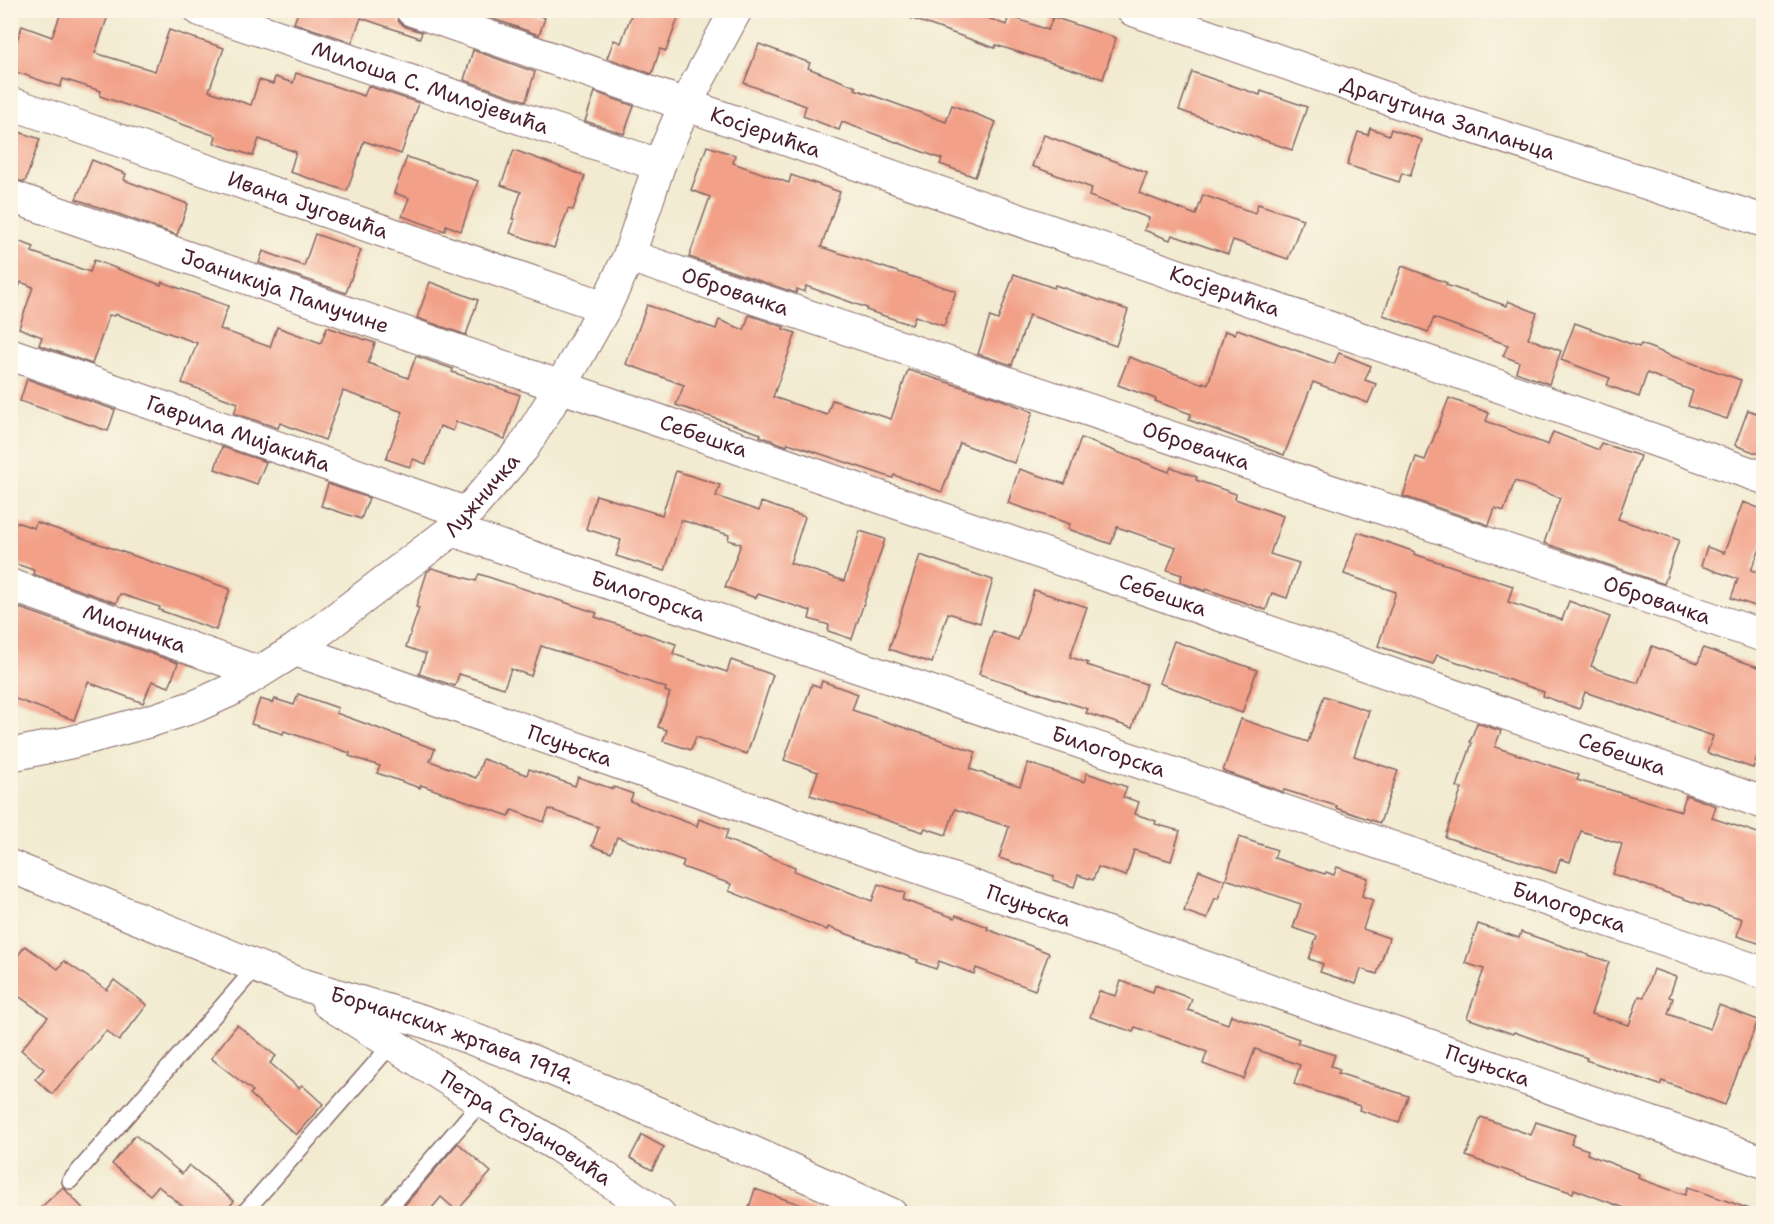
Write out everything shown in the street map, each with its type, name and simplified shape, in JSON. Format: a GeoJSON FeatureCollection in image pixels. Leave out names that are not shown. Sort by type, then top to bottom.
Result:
{"type":"FeatureCollection","features":[{"type":"Feature","properties":{"kind":"street","name":"Милоша С. Милојевића"},"geometry":{"type":"LineString","coordinates":[[200,10],[659,165]]}},
{"type":"Feature","properties":{"kind":"street","name":"Косјерићка"},"geometry":{"type":"LineString","coordinates":[[412,10],[1764,478]]}},
{"type":"Feature","properties":{"kind":"street","name":"Лужничка"},"geometry":{"type":"LineString","coordinates":[[10,755],[72,742],[150,721],[221,695],[295,650],[459,521],[523,448],[560,388],[605,306],[629,256],[659,165],[685,105],[736,10]]}},
{"type":"Feature","properties":{"kind":"street","name":"Драгутина Заплањца"},"geometry":{"type":"LineString","coordinates":[[1133,10],[1432,114],[1764,221]]}},
{"type":"Feature","properties":{"kind":"street","name":"Ивана Југовића"},"geometry":{"type":"LineString","coordinates":[[10,103],[605,306]]}},
{"type":"Feature","properties":{"kind":"street","name":"Јоаникија Памучине"},"geometry":{"type":"LineString","coordinates":[[10,196],[560,388]]}},
{"type":"Feature","properties":{"kind":"street","name":"Обровачка"},"geometry":{"type":"LineString","coordinates":[[629,256],[1764,636]]}},
{"type":"Feature","properties":{"kind":"street","name":"Гаврила Мијакића"},"geometry":{"type":"LineString","coordinates":[[10,354],[459,521]]}},
{"type":"Feature","properties":{"kind":"street","name":"Себешка"},"geometry":{"type":"LineString","coordinates":[[560,388],[1764,803]]}},
{"type":"Feature","properties":{"kind":"street","name":"Билогорска"},"geometry":{"type":"LineString","coordinates":[[459,521],[1764,973]]}},
{"type":"Feature","properties":{"kind":"street","name":"Мионичка"},"geometry":{"type":"LineString","coordinates":[[10,585],[258,672]]}},
{"type":"Feature","properties":{"kind":"street","name":"Псуњска"},"geometry":{"type":"LineString","coordinates":[[295,650],[1764,1162]]}},
{"type":"Feature","properties":{"kind":"street","name":"Борчанских жртава 1914."},"geometry":{"type":"LineString","coordinates":[[10,866],[294,982],[426,1022],[527,1059],[752,1152],[891,1214]]}},
{"type":"Feature","properties":{"kind":"street","name":"Петра Стојановића"},"geometry":{"type":"LineString","coordinates":[[294,982],[482,1101],[558,1146],[659,1214]]}},
{"type":"Feature","properties":{"kind":"lane"},"geometry":{"type":"LineString","coordinates":[[70,1181],[256,966]]}},
{"type":"Feature","properties":{"kind":"lane"},"geometry":{"type":"LineString","coordinates":[[243,1214],[392,1044]]}},
{"type":"Feature","properties":{"kind":"lane"},"geometry":{"type":"LineString","coordinates":[[384,1214],[482,1101]]}},
{"type":"Feature","properties":{"kind":"building"},"geometry":{"type":"Polygon","coordinates":[[[62,10],[110,10],[95,53],[155,71],[169,30],[224,48],[209,91],[251,105],[259,80],[273,84],[275,77],[293,83],[296,73],[364,96],[368,86],[419,103],[401,154],[364,141],[347,191],[290,172],[296,152],[259,139],[253,156],[214,143],[216,136],[100,96],[101,91],[63,79],[60,87],[10,70],[10,60],[22,26],[52,37],[62,10]]]}},
{"type":"Feature","properties":{"kind":"building"},"geometry":{"type":"Polygon","coordinates":[[[299,10],[394,10],[399,22],[422,32],[420,38],[361,18],[352,42],[294,23],[299,10]]]}},
{"type":"Feature","properties":{"kind":"building"},"geometry":{"type":"Polygon","coordinates":[[[468,10],[524,10],[545,18],[539,35],[468,10]]]}},
{"type":"Feature","properties":{"kind":"building"},"geometry":{"type":"Polygon","coordinates":[[[633,10],[681,10],[666,51],[660,49],[652,74],[607,58],[614,40],[621,43],[633,10]]]}},
{"type":"Feature","properties":{"kind":"building"},"geometry":{"type":"Polygon","coordinates":[[[897,10],[967,10],[1006,25],[1009,16],[1048,30],[1053,17],[1116,38],[1103,79],[996,45],[995,48],[896,13],[897,10]]]}},
{"type":"Feature","properties":{"kind":"building"},"geometry":{"type":"Polygon","coordinates":[[[759,44],[810,63],[808,68],[856,87],[855,89],[946,122],[952,105],[996,122],[975,177],[940,164],[942,159],[842,122],[839,130],[803,116],[806,106],[744,83],[759,44]]]}},
{"type":"Feature","properties":{"kind":"building"},"geometry":{"type":"Polygon","coordinates":[[[473,50],[535,72],[526,101],[464,80],[473,50]]]}},
{"type":"Feature","properties":{"kind":"building"},"geometry":{"type":"Polygon","coordinates":[[[1192,72],[1260,95],[1261,91],[1307,107],[1292,150],[1179,110],[1192,72]]]}},
{"type":"Feature","properties":{"kind":"building"},"geometry":{"type":"Polygon","coordinates":[[[595,92],[634,106],[624,134],[585,121],[595,92]]]}},
{"type":"Feature","properties":{"kind":"building"},"geometry":{"type":"Polygon","coordinates":[[[1370,128],[1389,135],[1391,129],[1422,140],[1410,176],[1402,173],[1399,182],[1347,165],[1358,132],[1368,135],[1370,128]]]}},
{"type":"Feature","properties":{"kind":"building"},"geometry":{"type":"Polygon","coordinates":[[[10,129],[40,139],[25,182],[10,179],[10,129]]]}},
{"type":"Feature","properties":{"kind":"building"},"geometry":{"type":"Polygon","coordinates":[[[1044,135],[1147,173],[1139,193],[1196,215],[1203,195],[1255,213],[1258,204],[1303,219],[1288,259],[1233,240],[1228,254],[1172,235],[1170,240],[1144,230],[1149,218],[1089,196],[1092,188],[1032,166],[1044,135]]]}},
{"type":"Feature","properties":{"kind":"building"},"geometry":{"type":"Polygon","coordinates":[[[707,146],[735,155],[733,163],[789,183],[791,175],[840,192],[821,247],[956,291],[944,326],[915,316],[912,325],[866,310],[867,308],[806,286],[805,292],[797,289],[796,293],[689,257],[710,197],[691,190],[707,146]]]}},
{"type":"Feature","properties":{"kind":"building"},"geometry":{"type":"Polygon","coordinates":[[[514,150],[585,176],[573,210],[568,209],[554,248],[510,233],[521,192],[501,185],[514,150]]]}},
{"type":"Feature","properties":{"kind":"building"},"geometry":{"type":"Polygon","coordinates":[[[407,157],[478,181],[461,231],[446,225],[445,231],[402,216],[409,198],[394,193],[407,157]]]}},
{"type":"Feature","properties":{"kind":"building"},"geometry":{"type":"Polygon","coordinates":[[[92,160],[126,174],[124,180],[188,204],[177,235],[76,199],[92,160]]]}},
{"type":"Feature","properties":{"kind":"building"},"geometry":{"type":"Polygon","coordinates":[[[315,234],[361,250],[346,293],[259,263],[263,251],[304,266],[315,234]]]}},
{"type":"Feature","properties":{"kind":"building"},"geometry":{"type":"Polygon","coordinates":[[[10,238],[34,247],[32,252],[90,272],[94,260],[161,285],[162,282],[228,306],[220,329],[270,347],[277,327],[321,343],[327,327],[375,343],[368,363],[408,378],[416,356],[453,369],[452,372],[520,395],[505,439],[456,422],[453,431],[440,426],[426,464],[413,459],[410,467],[386,459],[403,412],[343,391],[325,440],[280,423],[278,428],[234,413],[238,403],[182,383],[197,343],[115,314],[114,316],[109,315],[92,364],[39,345],[42,337],[19,328],[33,287],[21,282],[10,304],[10,238]]]}},
{"type":"Feature","properties":{"kind":"building"},"geometry":{"type":"Polygon","coordinates":[[[1402,266],[1447,283],[1446,285],[1507,306],[1508,301],[1537,313],[1528,338],[1561,351],[1549,384],[1516,372],[1519,362],[1503,356],[1508,345],[1434,318],[1428,332],[1383,315],[1402,266]]]}},
{"type":"Feature","properties":{"kind":"building"},"geometry":{"type":"Polygon","coordinates":[[[1014,274],[1054,288],[1055,285],[1128,310],[1116,346],[1029,315],[1012,365],[978,354],[990,317],[998,320],[1014,274]]]}},
{"type":"Feature","properties":{"kind":"building"},"geometry":{"type":"Polygon","coordinates":[[[430,282],[478,300],[466,335],[417,318],[430,282]]]}},
{"type":"Feature","properties":{"kind":"building"},"geometry":{"type":"Polygon","coordinates":[[[647,305],[716,329],[719,320],[744,330],[749,315],[796,333],[773,397],[827,415],[832,400],[891,419],[908,370],[1000,399],[1033,412],[1014,463],[960,443],[942,492],[788,443],[787,446],[760,436],[761,434],[676,405],[684,385],[626,364],[647,305]]]}},
{"type":"Feature","properties":{"kind":"building"},"geometry":{"type":"Polygon","coordinates":[[[1575,323],[1639,347],[1641,344],[1741,380],[1727,419],[1688,406],[1693,391],[1647,373],[1639,397],[1607,385],[1610,378],[1561,360],[1575,323]]]}},
{"type":"Feature","properties":{"kind":"building"},"geometry":{"type":"Polygon","coordinates":[[[1237,329],[1334,364],[1339,353],[1371,366],[1365,380],[1376,384],[1368,403],[1313,382],[1284,455],[1189,420],[1191,414],[1118,385],[1129,357],[1208,384],[1225,331],[1235,334],[1237,329]]]}},
{"type":"Feature","properties":{"kind":"building"},"geometry":{"type":"Polygon","coordinates":[[[27,379],[115,410],[108,431],[20,401],[27,379]]]}},
{"type":"Feature","properties":{"kind":"building"},"geometry":{"type":"Polygon","coordinates":[[[1449,398],[1489,413],[1486,421],[1548,445],[1553,432],[1599,450],[1601,443],[1640,456],[1618,519],[1679,540],[1664,584],[1544,543],[1560,498],[1515,481],[1504,511],[1495,508],[1489,525],[1403,496],[1416,457],[1425,460],[1449,398]]]}},
{"type":"Feature","properties":{"kind":"building"},"geometry":{"type":"Polygon","coordinates":[[[1748,410],[1764,416],[1764,456],[1735,445],[1748,410]]]}},
{"type":"Feature","properties":{"kind":"building"},"geometry":{"type":"Polygon","coordinates":[[[1081,438],[1169,472],[1171,467],[1197,477],[1196,480],[1236,494],[1235,499],[1283,516],[1270,554],[1299,563],[1287,598],[1272,593],[1266,610],[1206,589],[1205,591],[1180,582],[1182,575],[1167,570],[1176,547],[1117,527],[1111,544],[1068,529],[1070,524],[1008,503],[1019,469],[1065,484],[1081,438]]]}},
{"type":"Feature","properties":{"kind":"building"},"geometry":{"type":"Polygon","coordinates":[[[222,447],[266,462],[257,484],[215,469],[222,447]]]}},
{"type":"Feature","properties":{"kind":"building"},"geometry":{"type":"Polygon","coordinates":[[[676,471],[720,485],[716,496],[759,511],[761,502],[805,517],[790,563],[844,581],[860,531],[885,539],[852,639],[828,631],[829,625],[809,619],[811,611],[758,594],[756,598],[725,587],[741,544],[728,540],[729,535],[681,520],[665,571],[616,556],[621,540],[586,529],[596,495],[662,515],[676,471]]]}},
{"type":"Feature","properties":{"kind":"building"},"geometry":{"type":"Polygon","coordinates":[[[328,484],[369,498],[361,519],[321,506],[328,484]]]}},
{"type":"Feature","properties":{"kind":"building"},"geometry":{"type":"Polygon","coordinates":[[[1743,502],[1764,510],[1764,540],[1751,570],[1764,574],[1764,609],[1731,598],[1738,579],[1701,566],[1707,547],[1724,553],[1743,502]]]}},
{"type":"Feature","properties":{"kind":"building"},"geometry":{"type":"Polygon","coordinates":[[[10,520],[34,528],[36,522],[230,589],[216,630],[159,610],[160,607],[120,594],[116,603],[33,574],[34,570],[10,562],[10,520]]]}},
{"type":"Feature","properties":{"kind":"building"},"geometry":{"type":"Polygon","coordinates":[[[1358,532],[1415,552],[1414,554],[1513,586],[1508,602],[1562,620],[1569,601],[1610,617],[1591,666],[1638,683],[1652,646],[1698,663],[1703,648],[1764,669],[1764,738],[1753,768],[1707,753],[1713,736],[1585,692],[1579,709],[1543,696],[1544,692],[1437,655],[1433,664],[1378,646],[1396,592],[1344,574],[1358,532]]]}},
{"type":"Feature","properties":{"kind":"building"},"geometry":{"type":"Polygon","coordinates":[[[920,555],[993,580],[980,623],[948,613],[932,663],[889,649],[920,555]]]}},
{"type":"Feature","properties":{"kind":"building"},"geometry":{"type":"Polygon","coordinates":[[[432,568],[476,581],[479,574],[597,613],[595,617],[676,644],[673,654],[727,672],[731,660],[773,675],[747,754],[696,737],[691,750],[663,741],[667,730],[658,727],[670,693],[665,691],[666,688],[541,646],[531,676],[511,669],[504,688],[459,674],[455,686],[419,674],[426,654],[406,647],[419,608],[416,607],[427,572],[432,568]]]}},
{"type":"Feature","properties":{"kind":"building"},"geometry":{"type":"Polygon","coordinates":[[[1034,590],[1087,607],[1070,657],[1088,663],[1087,665],[1146,684],[1132,728],[1086,713],[1088,709],[979,674],[993,631],[1018,640],[1034,590]]]}},
{"type":"Feature","properties":{"kind":"building"},"geometry":{"type":"Polygon","coordinates":[[[20,608],[178,663],[169,687],[152,681],[143,703],[88,682],[74,720],[10,697],[10,635],[20,608]]]}},
{"type":"Feature","properties":{"kind":"building"},"geometry":{"type":"Polygon","coordinates":[[[1174,641],[1257,670],[1242,713],[1159,683],[1174,641]]]}},
{"type":"Feature","properties":{"kind":"building"},"geometry":{"type":"Polygon","coordinates":[[[822,681],[858,694],[852,710],[976,752],[970,769],[1020,786],[1028,763],[1084,782],[1087,773],[1127,787],[1123,797],[1139,802],[1135,814],[1156,821],[1155,824],[1180,831],[1171,861],[1134,850],[1126,876],[1098,867],[1093,880],[1078,875],[1074,887],[1053,880],[1054,876],[999,858],[1009,827],[955,809],[946,835],[925,828],[923,832],[810,795],[818,772],[784,760],[812,684],[820,687],[822,681]]]}},
{"type":"Feature","properties":{"kind":"building"},"geometry":{"type":"Polygon","coordinates":[[[298,694],[338,708],[336,713],[435,749],[430,761],[476,778],[483,759],[527,775],[529,769],[575,786],[578,777],[613,789],[614,787],[633,794],[630,801],[697,826],[699,819],[728,830],[725,839],[795,867],[794,871],[872,901],[878,884],[905,893],[903,900],[955,918],[956,915],[1049,953],[1035,990],[976,968],[974,974],[939,961],[936,969],[917,962],[918,960],[828,927],[827,930],[729,891],[731,884],[682,867],[684,861],[617,837],[611,853],[592,846],[599,827],[549,809],[544,822],[512,810],[509,816],[421,785],[420,788],[377,773],[380,766],[349,756],[350,753],[284,731],[283,734],[251,724],[260,699],[273,703],[275,699],[294,705],[298,694]]]}},
{"type":"Feature","properties":{"kind":"building"},"geometry":{"type":"Polygon","coordinates":[[[1324,696],[1369,711],[1354,756],[1398,771],[1380,823],[1336,808],[1337,806],[1284,790],[1283,792],[1223,771],[1241,719],[1308,742],[1324,696]]]}},
{"type":"Feature","properties":{"kind":"building"},"geometry":{"type":"Polygon","coordinates":[[[1477,723],[1501,731],[1495,747],[1579,775],[1577,780],[1681,811],[1686,795],[1716,806],[1712,818],[1764,835],[1762,868],[1764,868],[1764,945],[1737,936],[1742,919],[1613,874],[1622,844],[1581,831],[1570,862],[1560,859],[1556,873],[1445,837],[1462,788],[1457,787],[1477,723]]]}},
{"type":"Feature","properties":{"kind":"building"},"geometry":{"type":"Polygon","coordinates":[[[1239,837],[1277,850],[1274,858],[1325,874],[1326,872],[1334,875],[1337,867],[1368,878],[1362,896],[1373,900],[1363,929],[1389,938],[1377,974],[1361,969],[1356,984],[1320,972],[1323,964],[1309,959],[1317,936],[1293,928],[1301,904],[1226,879],[1239,837]]]}},
{"type":"Feature","properties":{"kind":"building"},"geometry":{"type":"Polygon","coordinates":[[[1199,870],[1225,880],[1207,919],[1184,911],[1199,870]]]}},
{"type":"Feature","properties":{"kind":"building"},"geometry":{"type":"Polygon","coordinates":[[[1478,924],[1519,938],[1521,932],[1609,962],[1591,1014],[1629,1025],[1639,996],[1644,997],[1653,969],[1676,977],[1669,997],[1673,998],[1668,1014],[1710,1029],[1719,1005],[1758,1020],[1725,1105],[1662,1081],[1660,1085],[1514,1032],[1513,1034],[1467,1018],[1484,969],[1465,963],[1478,924]]]}},
{"type":"Feature","properties":{"kind":"building"},"geometry":{"type":"Polygon","coordinates":[[[25,946],[58,969],[64,961],[107,990],[114,980],[147,1005],[119,1041],[106,1031],[52,1094],[35,1079],[44,1069],[21,1050],[48,1017],[10,990],[10,966],[25,946]]]}},
{"type":"Feature","properties":{"kind":"building"},"geometry":{"type":"Polygon","coordinates":[[[1121,981],[1153,992],[1155,985],[1192,999],[1188,1010],[1228,1024],[1231,1015],[1299,1039],[1297,1043],[1335,1055],[1331,1066],[1340,1069],[1338,1073],[1408,1096],[1399,1123],[1359,1110],[1360,1106],[1294,1084],[1300,1065],[1255,1049],[1244,1079],[1203,1064],[1207,1052],[1135,1027],[1133,1032],[1090,1017],[1099,991],[1116,996],[1121,981]]]}},
{"type":"Feature","properties":{"kind":"building"},"geometry":{"type":"Polygon","coordinates":[[[237,1025],[276,1056],[270,1063],[299,1088],[302,1085],[323,1104],[296,1135],[250,1094],[253,1091],[211,1058],[237,1025]]]}},
{"type":"Feature","properties":{"kind":"building"},"geometry":{"type":"Polygon","coordinates":[[[1481,1117],[1531,1135],[1536,1122],[1575,1135],[1571,1144],[1588,1150],[1587,1154],[1639,1174],[1638,1178],[1685,1195],[1688,1187],[1755,1211],[1754,1214],[1640,1214],[1574,1189],[1573,1193],[1496,1167],[1466,1156],[1481,1117]]]}},
{"type":"Feature","properties":{"kind":"building"},"geometry":{"type":"Polygon","coordinates":[[[135,1135],[182,1174],[189,1165],[234,1201],[224,1214],[192,1214],[158,1186],[150,1195],[112,1164],[135,1135]]]}},
{"type":"Feature","properties":{"kind":"building"},"geometry":{"type":"Polygon","coordinates":[[[642,1135],[664,1147],[652,1170],[630,1158],[642,1135]]]}},
{"type":"Feature","properties":{"kind":"building"},"geometry":{"type":"Polygon","coordinates":[[[458,1143],[491,1172],[457,1211],[441,1197],[427,1214],[397,1214],[458,1143]]]}},
{"type":"Feature","properties":{"kind":"building"},"geometry":{"type":"Polygon","coordinates":[[[63,1187],[88,1214],[34,1214],[63,1187]]]}},
{"type":"Feature","properties":{"kind":"building"},"geometry":{"type":"Polygon","coordinates":[[[755,1189],[816,1210],[815,1214],[747,1214],[755,1189]]]}}]}
